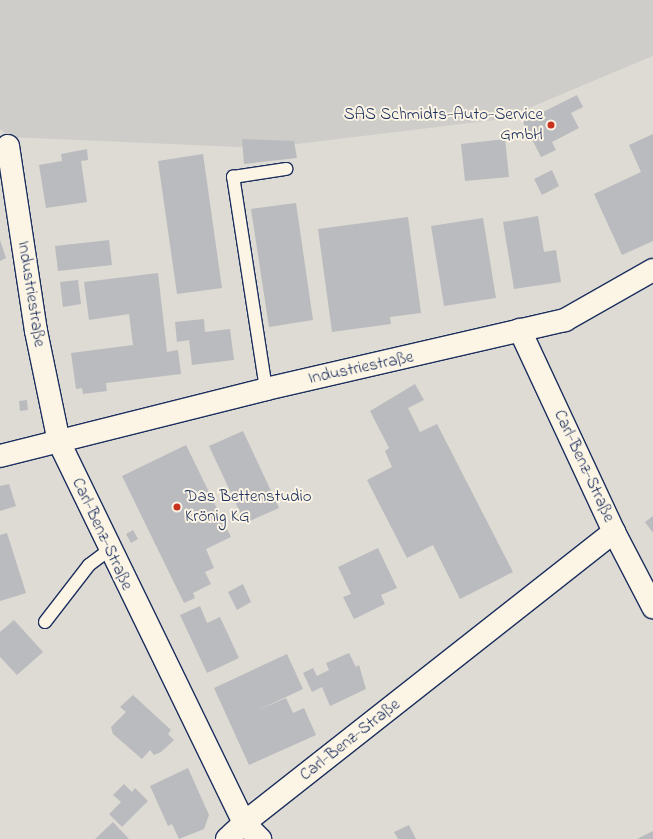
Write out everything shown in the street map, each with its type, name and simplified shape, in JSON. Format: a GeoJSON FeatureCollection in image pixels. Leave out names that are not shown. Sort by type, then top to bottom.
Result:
{"type":"FeatureCollection","features":[{"type":"Feature","properties":{"kind":"street","name":"Industriestraße"},"geometry":{"type":"LineString","coordinates":[[4,142],[36,331],[59,442]]}},
{"type":"Feature","properties":{"kind":"street","name":"Industriestraße"},"geometry":{"type":"LineString","coordinates":[[0,456],[266,389],[565,320],[653,270]]}},
{"type":"Feature","properties":{"kind":"street","name":"Carl-Benz-Straße"},"geometry":{"type":"LineString","coordinates":[[59,442],[109,550],[244,823],[614,532],[520,330]]}},
{"type":"Feature","properties":{"kind":"street"},"geometry":{"type":"LineString","coordinates":[[614,532],[653,607]]}},
{"type":"Feature","properties":{"kind":"street"},"geometry":{"type":"LineString","coordinates":[[227,839],[244,823],[260,839]]}},
{"type":"Feature","properties":{"kind":"lane"},"geometry":{"type":"LineString","coordinates":[[266,389],[233,176],[286,169]]}},
{"type":"Feature","properties":{"kind":"lane"},"geometry":{"type":"LineString","coordinates":[[45,622],[89,565],[109,550]]}},
{"type":"Feature","properties":{"kind":"shaded area"},"geometry":{"type":"Polygon","coordinates":[[[0,0],[653,0],[653,56],[503,119],[264,148],[9,137],[0,129],[0,0]]]}},
{"type":"Feature","properties":{"kind":"shaded area"},"geometry":{"type":"Polygon","coordinates":[[[653,56],[653,839],[0,839],[0,129],[9,137],[503,119],[653,56]]]}},
{"type":"Feature","properties":{"kind":"building","name":"SAS Schmidts-Auto-Service GmbH"},"geometry":{"type":"Polygon","coordinates":[[[577,95],[583,107],[571,113],[579,128],[552,142],[556,150],[541,157],[523,122],[577,95]]]}},
{"type":"Feature","properties":{"kind":"building"},"geometry":{"type":"Polygon","coordinates":[[[653,134],[653,241],[622,255],[594,194],[641,172],[629,145],[653,134]]]}},
{"type":"Feature","properties":{"kind":"building"},"geometry":{"type":"Polygon","coordinates":[[[242,139],[294,141],[297,158],[244,164],[242,139]]]}},
{"type":"Feature","properties":{"kind":"building"},"geometry":{"type":"Polygon","coordinates":[[[505,139],[509,177],[465,181],[461,144],[505,139]]]}},
{"type":"Feature","properties":{"kind":"building"},"geometry":{"type":"Polygon","coordinates":[[[87,149],[88,160],[81,161],[87,202],[46,208],[39,165],[62,161],[61,154],[87,149]]]}},
{"type":"Feature","properties":{"kind":"building"},"geometry":{"type":"Polygon","coordinates":[[[203,154],[222,288],[177,294],[158,161],[203,154]]]}},
{"type":"Feature","properties":{"kind":"building"},"geometry":{"type":"Polygon","coordinates":[[[552,170],[559,186],[542,195],[534,179],[552,170]]]}},
{"type":"Feature","properties":{"kind":"building"},"geometry":{"type":"Polygon","coordinates":[[[296,203],[313,320],[269,327],[251,209],[296,203]]]}},
{"type":"Feature","properties":{"kind":"building"},"geometry":{"type":"Polygon","coordinates":[[[538,216],[544,252],[556,250],[561,282],[514,289],[503,222],[538,216]]]}},
{"type":"Feature","properties":{"kind":"building"},"geometry":{"type":"Polygon","coordinates":[[[408,217],[421,313],[390,317],[391,324],[332,332],[318,229],[408,217]]]}},
{"type":"Feature","properties":{"kind":"building"},"geometry":{"type":"Polygon","coordinates":[[[483,218],[496,298],[444,306],[431,226],[483,218]]]}},
{"type":"Feature","properties":{"kind":"building"},"geometry":{"type":"Polygon","coordinates":[[[0,240],[6,258],[0,261],[0,240]]]}},
{"type":"Feature","properties":{"kind":"building"},"geometry":{"type":"Polygon","coordinates":[[[109,240],[112,265],[58,271],[55,246],[109,240]]]}},
{"type":"Feature","properties":{"kind":"building"},"geometry":{"type":"Polygon","coordinates":[[[158,273],[167,352],[178,350],[181,374],[106,383],[107,391],[83,394],[82,388],[76,389],[71,353],[133,345],[129,314],[89,320],[84,282],[158,273]]]}},
{"type":"Feature","properties":{"kind":"building"},"geometry":{"type":"Polygon","coordinates":[[[78,280],[81,304],[63,307],[60,282],[78,280]]]}},
{"type":"Feature","properties":{"kind":"building"},"geometry":{"type":"Polygon","coordinates":[[[204,319],[205,332],[230,329],[234,360],[192,365],[189,340],[177,342],[175,322],[204,319]]]}},
{"type":"Feature","properties":{"kind":"building"},"geometry":{"type":"Polygon","coordinates":[[[415,384],[424,400],[408,408],[420,432],[437,424],[513,572],[460,599],[433,545],[407,558],[367,480],[392,467],[385,451],[389,448],[370,411],[415,384]]]}},
{"type":"Feature","properties":{"kind":"building"},"geometry":{"type":"Polygon","coordinates":[[[27,400],[28,410],[20,411],[19,401],[27,400]]]}},
{"type":"Feature","properties":{"kind":"building"},"geometry":{"type":"Polygon","coordinates":[[[243,431],[279,508],[245,523],[209,446],[243,431]]]}},
{"type":"Feature","properties":{"kind":"building","name":"Das Bettenstudio Krönig KG"},"geometry":{"type":"Polygon","coordinates":[[[186,445],[231,537],[206,549],[214,568],[205,572],[211,584],[193,593],[195,598],[184,603],[122,476],[186,445]]]}},
{"type":"Feature","properties":{"kind":"building"},"geometry":{"type":"Polygon","coordinates":[[[9,484],[16,506],[0,511],[0,486],[9,484]]]}},
{"type":"Feature","properties":{"kind":"building"},"geometry":{"type":"Polygon","coordinates":[[[653,516],[653,533],[645,522],[653,516]]]}},
{"type":"Feature","properties":{"kind":"building"},"geometry":{"type":"Polygon","coordinates":[[[133,530],[138,539],[131,543],[126,534],[133,530]]]}},
{"type":"Feature","properties":{"kind":"building"},"geometry":{"type":"Polygon","coordinates":[[[7,533],[26,593],[0,601],[0,535],[7,533]]]}},
{"type":"Feature","properties":{"kind":"building"},"geometry":{"type":"Polygon","coordinates":[[[378,548],[397,588],[381,595],[385,604],[354,619],[343,597],[351,594],[338,567],[378,548]]]}},
{"type":"Feature","properties":{"kind":"building"},"geometry":{"type":"Polygon","coordinates":[[[243,584],[251,602],[237,610],[228,592],[243,584]]]}},
{"type":"Feature","properties":{"kind":"building"},"geometry":{"type":"Polygon","coordinates":[[[200,606],[207,623],[220,617],[239,658],[207,673],[180,615],[200,606]]]}},
{"type":"Feature","properties":{"kind":"building"},"geometry":{"type":"Polygon","coordinates":[[[14,620],[43,652],[17,675],[0,657],[0,632],[14,620]]]}},
{"type":"Feature","properties":{"kind":"building"},"geometry":{"type":"Polygon","coordinates":[[[349,653],[356,667],[359,665],[366,689],[330,706],[322,687],[312,692],[303,673],[313,668],[317,676],[329,670],[326,663],[349,653]]]}},
{"type":"Feature","properties":{"kind":"building"},"geometry":{"type":"Polygon","coordinates":[[[287,654],[303,689],[256,711],[286,698],[293,713],[304,708],[316,735],[249,765],[214,688],[287,654]]]}},
{"type":"Feature","properties":{"kind":"building"},"geometry":{"type":"Polygon","coordinates":[[[133,695],[171,730],[168,734],[174,740],[161,752],[154,755],[150,750],[142,759],[113,734],[111,727],[126,712],[120,707],[133,695]]]}},
{"type":"Feature","properties":{"kind":"building"},"geometry":{"type":"Polygon","coordinates":[[[188,768],[209,815],[204,829],[179,839],[172,824],[168,826],[150,786],[188,768]]]}},
{"type":"Feature","properties":{"kind":"building"},"geometry":{"type":"Polygon","coordinates":[[[124,784],[132,792],[135,788],[148,801],[122,827],[109,814],[121,802],[113,795],[124,784]]]}},
{"type":"Feature","properties":{"kind":"building"},"geometry":{"type":"Polygon","coordinates":[[[113,822],[129,839],[95,839],[113,822]]]}},
{"type":"Feature","properties":{"kind":"building"},"geometry":{"type":"Polygon","coordinates":[[[409,825],[416,839],[398,839],[394,832],[409,825]]]}},
{"type":"Feature","properties":{"kind":"building"},"geometry":{"type":"Polygon","coordinates":[[[653,831],[653,839],[637,839],[653,831]]]}},
{"type":"Feature","properties":{"kind":"place","name":"SAS Schmidts-Auto-Service GmbH"},"geometry":{"type":"Point","coordinates":[551,125]}},
{"type":"Feature","properties":{"kind":"place","name":"Das Bettenstudio Krönig KG"},"geometry":{"type":"Point","coordinates":[177,507]}}]}
